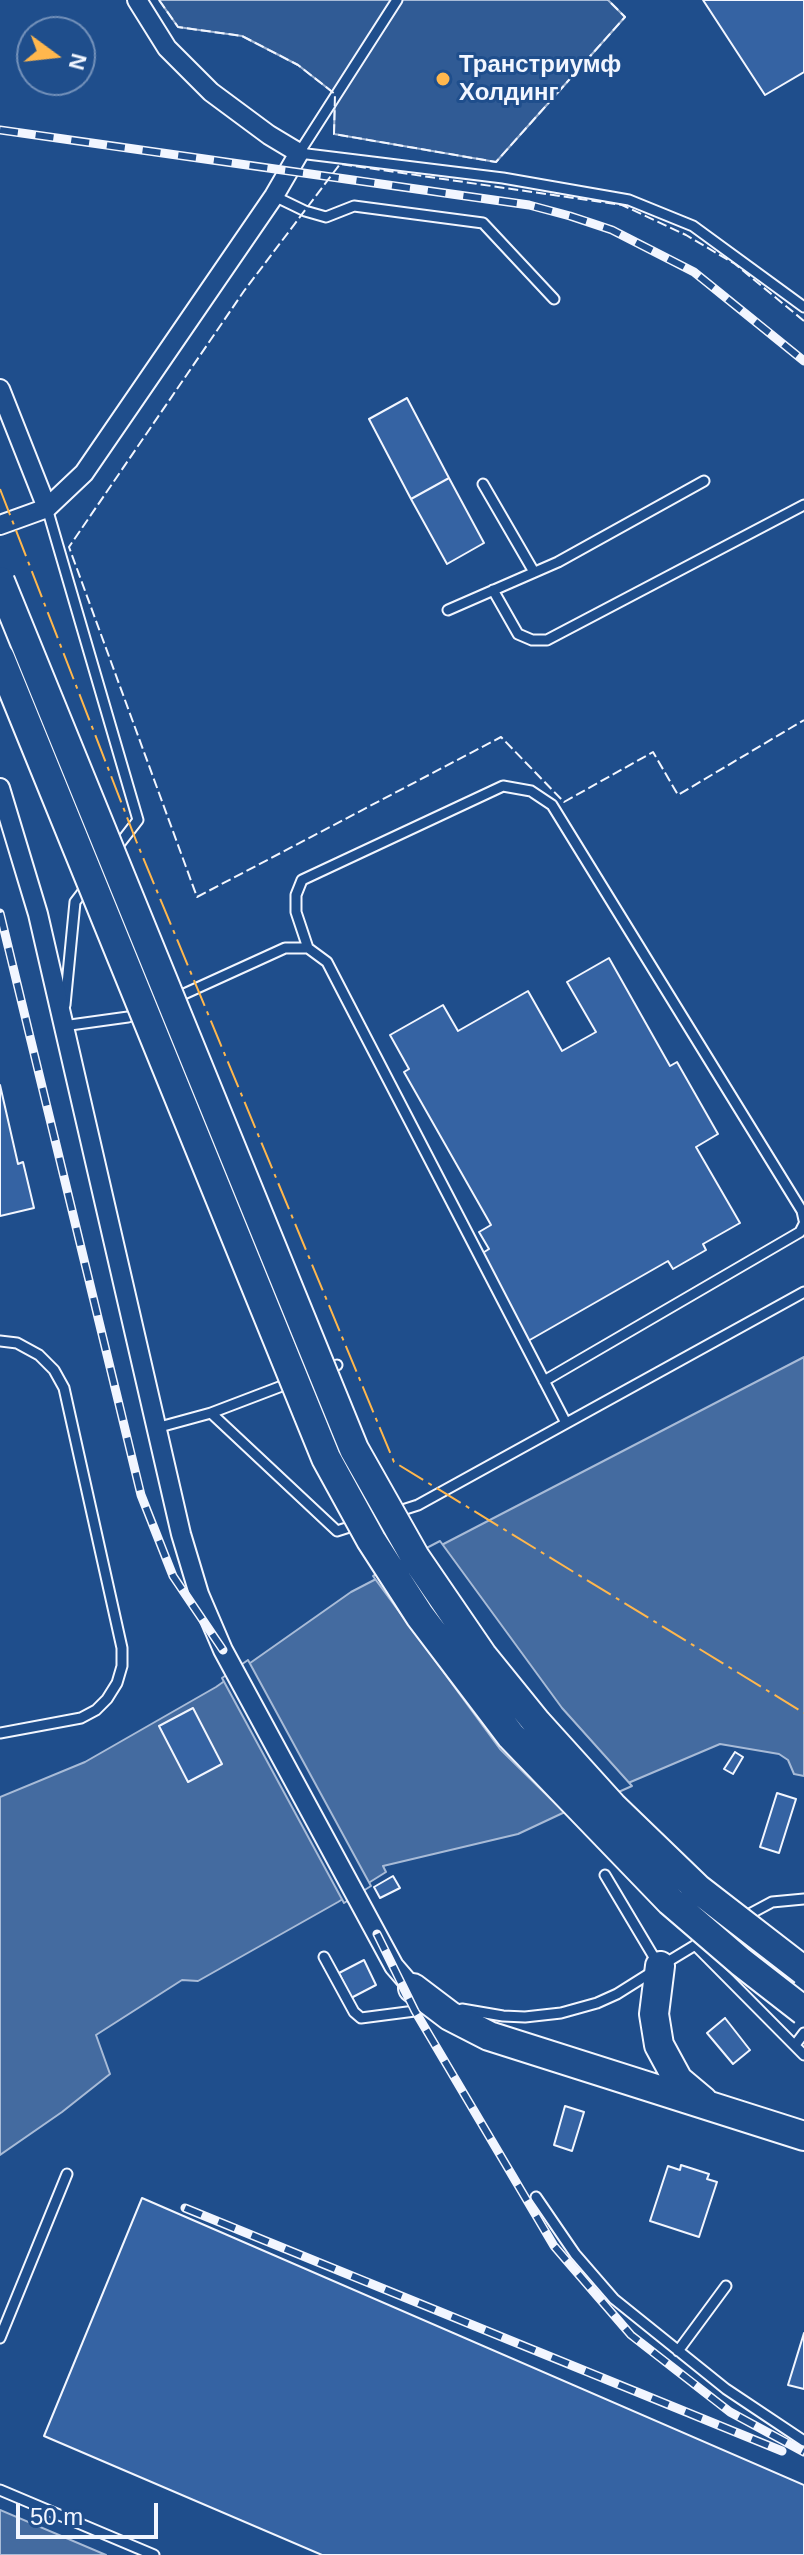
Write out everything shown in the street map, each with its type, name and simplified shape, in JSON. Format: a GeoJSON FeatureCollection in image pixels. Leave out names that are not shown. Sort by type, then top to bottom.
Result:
{"type":"FeatureCollection","features":[{"type":"Feature","properties":{"kind":"highway"},"geometry":{"type":"LineString","coordinates":[[0,581],[354,1449],[415,1557],[482,1655],[537,1723],[612,1806],[698,1889],[804,1971]]}},
{"type":"Feature","properties":{"kind":"highway"},"geometry":{"type":"LineString","coordinates":[[0,658],[326,1458],[371,1540],[420,1616],[511,1736],[670,1901],[804,2011]]}},
{"type":"Feature","properties":{"kind":"highway"},"geometry":{"type":"LineString","coordinates":[[660,1966],[654,2014],[659,2045],[678,2080],[699,2099],[717,2109]]}},
{"type":"Feature","properties":{"kind":"highway"},"geometry":{"type":"LineString","coordinates":[[413,1988],[450,2016],[489,2036],[792,2132]]}},
{"type":"Feature","properties":{"kind":"street"},"geometry":{"type":"LineString","coordinates":[[0,525],[47,508],[84,473],[274,196],[299,153],[211,92],[167,48],[137,0]]}},
{"type":"Feature","properties":{"kind":"street"},"geometry":{"type":"LineString","coordinates":[[0,389],[47,508]]}},
{"type":"Feature","properties":{"kind":"street"},"geometry":{"type":"LineString","coordinates":[[0,788],[38,914],[190,1567],[223,1650],[394,1966],[413,1988]]}},
{"type":"Feature","properties":{"kind":"lane"},"geometry":{"type":"LineString","coordinates":[[397,0],[299,153],[503,178],[629,200],[693,226],[804,307]]}},
{"type":"Feature","properties":{"kind":"lane"},"geometry":{"type":"LineString","coordinates":[[274,196],[326,217],[354,206],[483,223],[554,299]]}},
{"type":"Feature","properties":{"kind":"lane"},"geometry":{"type":"LineString","coordinates":[[448,610],[558,562],[704,481]]}},
{"type":"Feature","properties":{"kind":"lane"},"geometry":{"type":"LineString","coordinates":[[483,484],[534,572]]}},
{"type":"Feature","properties":{"kind":"lane"},"geometry":{"type":"LineString","coordinates":[[493,590],[518,634],[532,640],[547,640],[804,505]]}},
{"type":"Feature","properties":{"kind":"lane"},"geometry":{"type":"LineString","coordinates":[[47,508],[138,820],[75,902],[63,1026],[128,1017],[285,948],[308,948]]}},
{"type":"Feature","properties":{"kind":"lane"},"geometry":{"type":"LineString","coordinates":[[544,1381],[800,1232],[804,1222],[794,1197],[552,805],[531,791],[503,786],[302,880],[296,895],[296,912],[308,948],[327,962],[544,1381],[566,1423]]}},
{"type":"Feature","properties":{"kind":"lane"},"geometry":{"type":"LineString","coordinates":[[211,1413],[337,1531],[418,1505],[804,1292]]}},
{"type":"Feature","properties":{"kind":"lane"},"geometry":{"type":"LineString","coordinates":[[0,1341],[17,1343],[39,1355],[54,1370],[64,1388],[122,1648],[122,1666],[117,1683],[96,1710],[81,1718],[0,1733]]}},
{"type":"Feature","properties":{"kind":"lane"},"geometry":{"type":"LineString","coordinates":[[156,1428],[211,1413],[337,1365]]}},
{"type":"Feature","properties":{"kind":"lane"},"geometry":{"type":"LineString","coordinates":[[605,1875],[660,1966]]}},
{"type":"Feature","properties":{"kind":"lane"},"geometry":{"type":"LineString","coordinates":[[733,1923],[772,1902],[804,1899]]}},
{"type":"Feature","properties":{"kind":"lane"},"geometry":{"type":"LineString","coordinates":[[324,1957],[354,2012],[361,2018],[415,2011],[413,1988],[467,2011],[525,2017],[597,2003],[721,1930]]}},
{"type":"Feature","properties":{"kind":"lane"},"geometry":{"type":"LineString","coordinates":[[695,1945],[804,2055]]}},
{"type":"Feature","properties":{"kind":"lane"},"geometry":{"type":"LineString","coordinates":[[795,2045],[804,2033]]}},
{"type":"Feature","properties":{"kind":"lane"},"geometry":{"type":"LineString","coordinates":[[0,2338],[67,2174]]}},
{"type":"Feature","properties":{"kind":"lane"},"geometry":{"type":"LineString","coordinates":[[536,2197],[575,2254],[614,2299],[726,2389],[804,2441]]}},
{"type":"Feature","properties":{"kind":"lane"},"geometry":{"type":"LineString","coordinates":[[678,2351],[726,2286]]}},
{"type":"Feature","properties":{"kind":"lane"},"geometry":{"type":"LineString","coordinates":[[0,2490],[154,2555]]}},
{"type":"Feature","properties":{"kind":"shaded area","name":"Транстриумф Холдинг"},"geometry":{"type":"Polygon","coordinates":[[[159,0],[608,0],[625,17],[496,162],[334,134],[335,94],[298,65],[242,36],[178,27],[159,0]]]}},
{"type":"Feature","properties":{"kind":"shaded area"},"geometry":{"type":"Polygon","coordinates":[[[804,1357],[804,1776],[794,1774],[788,1760],[779,1754],[720,1744],[518,1834],[383,1866],[386,1872],[338,1902],[198,1981],[182,1980],[96,2035],[110,2074],[0,2155],[0,1797],[85,1762],[216,1687],[351,1592],[804,1357]]]}},
{"type":"Feature","properties":{"kind":"shaded area"},"geometry":{"type":"Polygon","coordinates":[[[0,2510],[106,2555],[0,2555],[0,2510]]]}},
{"type":"Feature","properties":{"kind":"pier"},"geometry":{"type":"Polygon","coordinates":[[[440,1541],[562,1708],[632,1786],[567,1815],[500,1749],[373,1576],[440,1541]]]}},
{"type":"Feature","properties":{"kind":"pier"},"geometry":{"type":"Polygon","coordinates":[[[248,1660],[371,1886],[344,1903],[222,1678],[248,1660]]]}},
{"type":"Feature","properties":{"kind":"building"},"geometry":{"type":"Polygon","coordinates":[[[703,0],[804,0],[804,72],[765,95],[703,0]]]}},
{"type":"Feature","properties":{"kind":"building"},"geometry":{"type":"Polygon","coordinates":[[[407,398],[449,478],[411,499],[369,419],[407,398]]]}},
{"type":"Feature","properties":{"kind":"building"},"geometry":{"type":"Polygon","coordinates":[[[449,478],[484,543],[447,564],[411,499],[449,478]]]}},
{"type":"Feature","properties":{"kind":"building"},"geometry":{"type":"Polygon","coordinates":[[[609,958],[670,1066],[677,1062],[718,1134],[696,1147],[740,1223],[703,1244],[706,1250],[673,1269],[668,1261],[528,1341],[481,1254],[489,1249],[479,1232],[491,1225],[404,1072],[409,1069],[390,1035],[443,1005],[458,1031],[528,991],[562,1051],[596,1032],[567,982],[609,958]]]}},
{"type":"Feature","properties":{"kind":"building"},"geometry":{"type":"Polygon","coordinates":[[[0,1085],[18,1164],[23,1162],[34,1208],[0,1216],[0,1085]]]}},
{"type":"Feature","properties":{"kind":"building"},"geometry":{"type":"Polygon","coordinates":[[[193,1708],[222,1764],[188,1782],[159,1726],[193,1708]]]}},
{"type":"Feature","properties":{"kind":"building"},"geometry":{"type":"Polygon","coordinates":[[[735,1752],[743,1757],[733,1774],[724,1769],[735,1752]]]}},
{"type":"Feature","properties":{"kind":"building"},"geometry":{"type":"Polygon","coordinates":[[[777,1793],[796,1799],[779,1853],[760,1847],[777,1793]]]}},
{"type":"Feature","properties":{"kind":"building"},"geometry":{"type":"Polygon","coordinates":[[[393,1876],[400,1888],[380,1898],[374,1887],[393,1876]]]}},
{"type":"Feature","properties":{"kind":"building"},"geometry":{"type":"Polygon","coordinates":[[[364,1960],[376,1985],[351,1998],[339,1973],[364,1960]]]}},
{"type":"Feature","properties":{"kind":"building"},"geometry":{"type":"Polygon","coordinates":[[[725,2018],[750,2050],[733,2064],[707,2033],[725,2018]]]}},
{"type":"Feature","properties":{"kind":"building"},"geometry":{"type":"Polygon","coordinates":[[[565,2106],[584,2112],[572,2151],[554,2145],[565,2106]]]}},
{"type":"Feature","properties":{"kind":"building"},"geometry":{"type":"Polygon","coordinates":[[[681,2165],[709,2174],[707,2179],[717,2182],[699,2237],[650,2221],[668,2166],[680,2170],[681,2165]]]}},
{"type":"Feature","properties":{"kind":"building"},"geometry":{"type":"Polygon","coordinates":[[[142,2198],[804,2485],[804,2555],[322,2555],[44,2436],[142,2198]]]}},
{"type":"Feature","properties":{"kind":"building"},"geometry":{"type":"Polygon","coordinates":[[[804,2333],[804,2389],[788,2385],[804,2333]]]}},
{"type":"Feature","properties":{"kind":"railway"},"geometry":{"type":"LineString","coordinates":[[0,130],[529,205],[570,216],[612,230],[694,272],[804,361]]}},
{"type":"Feature","properties":{"kind":"railway"},"geometry":{"type":"LineString","coordinates":[[0,913],[141,1495],[173,1576],[223,1650]]}},
{"type":"Feature","properties":{"kind":"railway"},"geometry":{"type":"LineString","coordinates":[[377,1934],[415,2011],[554,2246],[631,2335],[730,2412],[804,2452]]}},
{"type":"Feature","properties":{"kind":"railway"},"geometry":{"type":"LineString","coordinates":[[185,2208],[782,2451]]}},
{"type":"Feature","properties":{"kind":"fence"},"geometry":{"type":"LineString","coordinates":[[159,0],[178,27],[242,36],[298,65],[335,94],[334,134],[496,162],[625,17],[608,0]]}},
{"type":"Feature","properties":{"kind":"fence"},"geometry":{"type":"LineString","coordinates":[[804,321],[735,264],[686,235],[622,205],[340,164],[244,291],[69,547],[197,897],[501,737],[564,802],[653,752],[678,795],[804,720]]}},
{"type":"Feature","properties":{"kind":"power"},"geometry":{"type":"LineString","coordinates":[[0,489],[137,843],[394,1462],[804,1713]]}},
{"type":"Feature","properties":{"kind":"place","name":"Транстриумф Холдинг"},"geometry":{"type":"Point","coordinates":[443,79]}}]}
